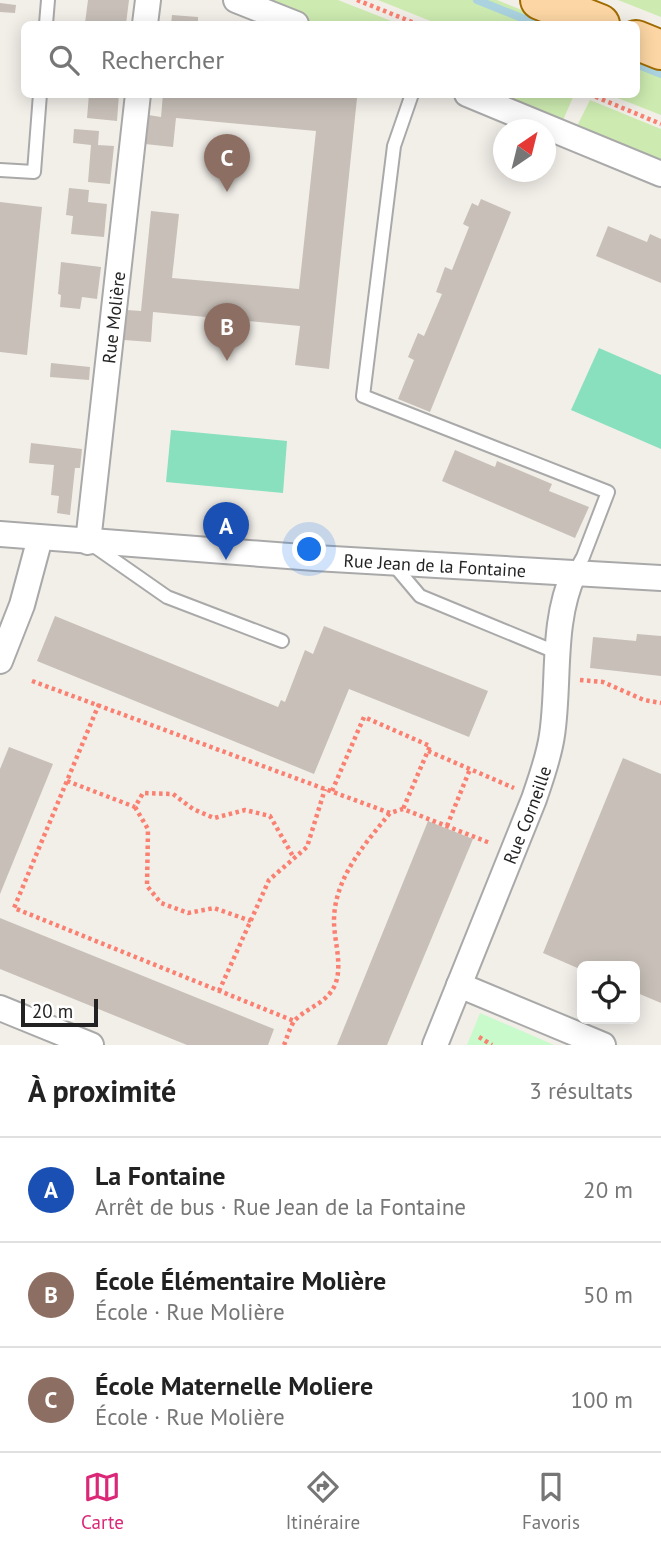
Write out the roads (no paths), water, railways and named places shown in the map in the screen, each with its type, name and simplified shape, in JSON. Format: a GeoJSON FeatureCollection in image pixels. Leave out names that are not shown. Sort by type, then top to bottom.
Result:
{"type":"FeatureCollection","features":[{"type":"Feature","properties":{"kind":"main road"},"geometry":{"type":"LineString","coordinates":[[540,0],[592,21]]}},
{"type":"Feature","properties":{"kind":"main road"},"geometry":{"type":"LineString","coordinates":[[640,42],[661,50]]}},
{"type":"Feature","properties":{"kind":"street"},"geometry":{"type":"LineString","coordinates":[[145,21],[148,0]]}},
{"type":"Feature","properties":{"kind":"street"},"geometry":{"type":"LineString","coordinates":[[236,0],[288,21]]}},
{"type":"Feature","properties":{"kind":"street","name":"Rue Molière"},"geometry":{"type":"LineString","coordinates":[[88,542],[138,98]]}},
{"type":"Feature","properties":{"kind":"street"},"geometry":{"type":"LineString","coordinates":[[477,98],[661,174]]}},
{"type":"Feature","properties":{"kind":"street","name":"Rue Jean de la Fontaine"},"geometry":{"type":"LineString","coordinates":[[0,534],[88,542],[661,578]]}},
{"type":"Feature","properties":{"kind":"street"},"geometry":{"type":"LineString","coordinates":[[0,661],[22,605],[40,538]]}},
{"type":"Feature","properties":{"kind":"street","name":"Rue Corneille"},"geometry":{"type":"LineString","coordinates":[[435,1045],[534,799],[545,765],[552,735],[565,592],[573,573]]}},
{"type":"Feature","properties":{"kind":"street"},"geometry":{"type":"LineString","coordinates":[[459,985],[603,1045]]}},
{"type":"Feature","properties":{"kind":"street"},"geometry":{"type":"LineString","coordinates":[[0,1007],[91,1045]]}},
{"type":"Feature","properties":{"kind":"lane"},"geometry":{"type":"LineString","coordinates":[[46,21],[48,0]]}},
{"type":"Feature","properties":{"kind":"lane"},"geometry":{"type":"LineString","coordinates":[[0,170],[34,172],[40,98]]}},
{"type":"Feature","properties":{"kind":"lane"},"geometry":{"type":"LineString","coordinates":[[411,98],[394,146],[363,396],[608,492],[583,557],[573,573]]}},
{"type":"Feature","properties":{"kind":"lane"},"geometry":{"type":"LineString","coordinates":[[88,542],[167,597],[282,641]]}},
{"type":"Feature","properties":{"kind":"lane"},"geometry":{"type":"LineString","coordinates":[[390,561],[420,596],[558,653]]}},
{"type":"Feature","properties":{"kind":"waterway"},"geometry":{"type":"LineString","coordinates":[[477,0],[530,21]]}},
{"type":"Feature","properties":{"kind":"waterway"},"geometry":{"type":"LineString","coordinates":[[640,66],[661,74]]}},
{"type":"Feature","properties":{"kind":"place","name":"École Maternelle Moliere"},"geometry":{"type":"Point","coordinates":[227,192]}},
{"type":"Feature","properties":{"kind":"place","name":"École Élémentaire Molière"},"geometry":{"type":"Point","coordinates":[227,361]}},
{"type":"Feature","properties":{"kind":"place","name":"La Fontaine"},"geometry":{"type":"Point","coordinates":[226,560]}}]}
